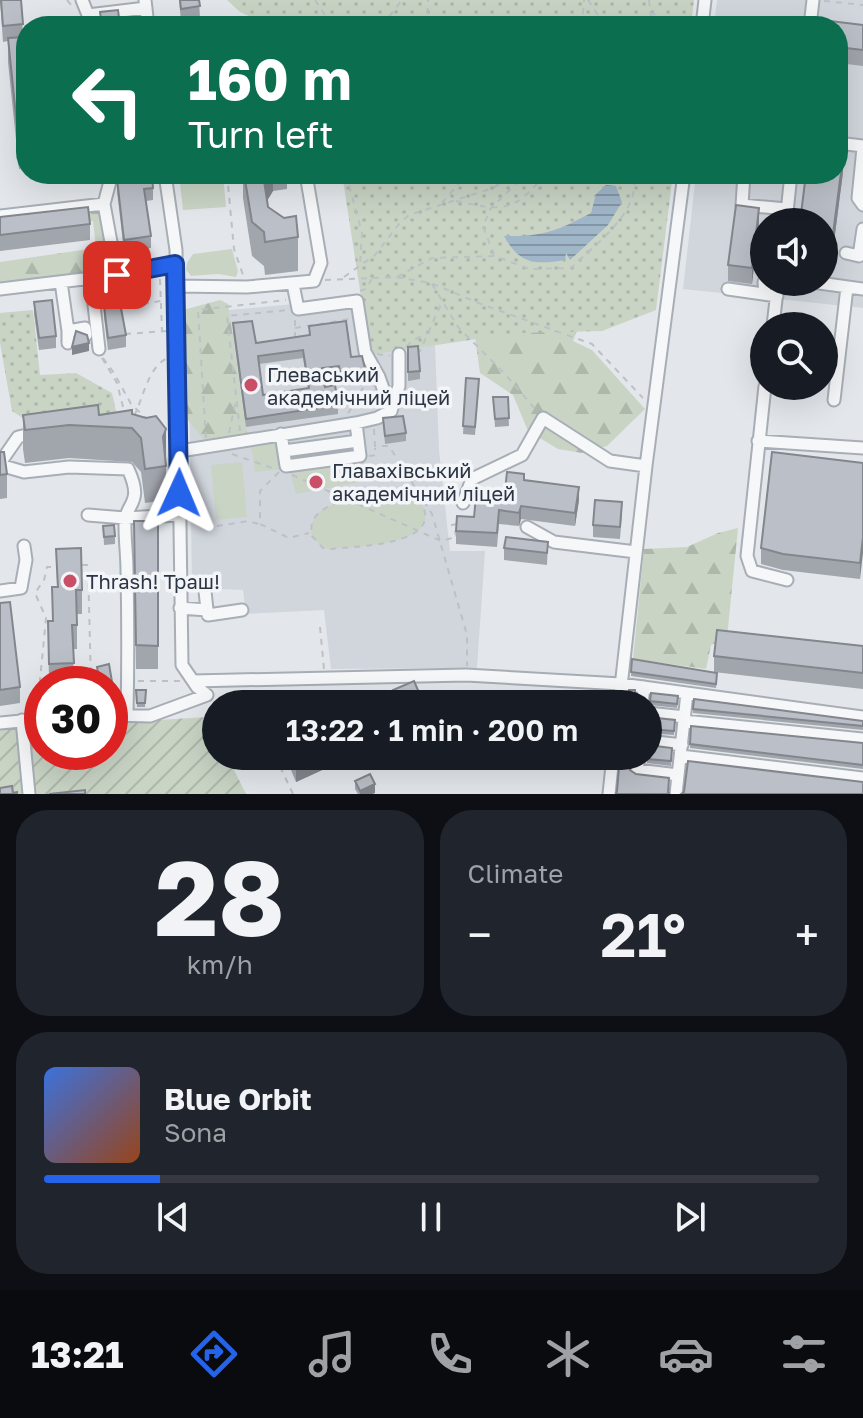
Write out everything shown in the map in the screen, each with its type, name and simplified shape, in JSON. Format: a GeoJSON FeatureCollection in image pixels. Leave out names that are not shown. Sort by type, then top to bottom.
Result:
{"type":"FeatureCollection","features":[{"type":"Feature","properties":{"kind":"street"},"geometry":{"type":"LineString","coordinates":[[103,16],[145,4]]}},
{"type":"Feature","properties":{"kind":"street"},"geometry":{"type":"LineString","coordinates":[[863,147],[858,198],[863,205]]}},
{"type":"Feature","properties":{"kind":"street"},"geometry":{"type":"LineString","coordinates":[[109,184],[104,204],[117,275]]}},
{"type":"Feature","properties":{"kind":"street"},"geometry":{"type":"LineString","coordinates":[[128,715],[150,716],[207,695],[182,665],[176,250],[166,184]]}},
{"type":"Feature","properties":{"kind":"street"},"geometry":{"type":"LineString","coordinates":[[176,286],[247,287],[314,281],[321,263],[308,184]]}},
{"type":"Feature","properties":{"kind":"street"},"geometry":{"type":"LineString","coordinates":[[620,690],[683,184]]}},
{"type":"Feature","properties":{"kind":"street"},"geometry":{"type":"LineString","coordinates":[[743,184],[742,205],[776,208]]}},
{"type":"Feature","properties":{"kind":"street"},"geometry":{"type":"LineString","coordinates":[[787,208],[790,184]]}},
{"type":"Feature","properties":{"kind":"street"},"geometry":{"type":"LineString","coordinates":[[0,216],[104,204]]}},
{"type":"Feature","properties":{"kind":"street"},"geometry":{"type":"LineString","coordinates":[[846,253],[859,256],[863,229]]}},
{"type":"Feature","properties":{"kind":"street"},"geometry":{"type":"LineString","coordinates":[[0,289],[117,275],[175,264]]}},
{"type":"Feature","properties":{"kind":"street"},"geometry":{"type":"LineString","coordinates":[[91,278],[100,353]]}},
{"type":"Feature","properties":{"kind":"street"},"geometry":{"type":"LineString","coordinates":[[61,282],[68,337],[85,328],[86,335]]}},
{"type":"Feature","properties":{"kind":"street"},"geometry":{"type":"LineString","coordinates":[[293,284],[297,304],[357,301],[365,352],[379,377],[391,411]]}},
{"type":"Feature","properties":{"kind":"street"},"geometry":{"type":"LineString","coordinates":[[838,286],[863,289]]}},
{"type":"Feature","properties":{"kind":"street"},"geometry":{"type":"LineString","coordinates":[[838,365],[847,287]]}},
{"type":"Feature","properties":{"kind":"street"},"geometry":{"type":"LineString","coordinates":[[728,289],[750,290]]}},
{"type":"Feature","properties":{"kind":"street"},"geometry":{"type":"LineString","coordinates":[[180,451],[374,419],[391,411],[399,386],[399,356]]}},
{"type":"Feature","properties":{"kind":"street"},"geometry":{"type":"LineString","coordinates":[[763,400],[747,556],[752,571],[787,580]]}},
{"type":"Feature","properties":{"kind":"street"},"geometry":{"type":"LineString","coordinates":[[463,503],[472,479],[522,455],[543,418],[610,461],[646,466]]}},
{"type":"Feature","properties":{"kind":"street"},"geometry":{"type":"LineString","coordinates":[[153,424],[177,421]]}},
{"type":"Feature","properties":{"kind":"street"},"geometry":{"type":"LineString","coordinates":[[281,434],[286,466],[360,456],[353,423]]}},
{"type":"Feature","properties":{"kind":"street"},"geometry":{"type":"LineString","coordinates":[[332,427],[336,459]]}},
{"type":"Feature","properties":{"kind":"street"},"geometry":{"type":"LineString","coordinates":[[306,430],[312,463]]}},
{"type":"Feature","properties":{"kind":"street"},"geometry":{"type":"LineString","coordinates":[[44,431],[18,437],[0,464],[24,472],[69,467],[128,469],[134,481],[136,500],[125,518],[128,666]]}},
{"type":"Feature","properties":{"kind":"street"},"geometry":{"type":"LineString","coordinates":[[284,451],[358,441]]}},
{"type":"Feature","properties":{"kind":"street"},"geometry":{"type":"LineString","coordinates":[[758,441],[863,448]]}},
{"type":"Feature","properties":{"kind":"street"},"geometry":{"type":"LineString","coordinates":[[88,515],[125,518],[179,515]]}},
{"type":"Feature","properties":{"kind":"street"},"geometry":{"type":"LineString","coordinates":[[527,527],[554,542],[636,552]]}},
{"type":"Feature","properties":{"kind":"street"},"geometry":{"type":"LineString","coordinates":[[0,591],[21,588],[26,560],[24,546]]}},
{"type":"Feature","properties":{"kind":"street"},"geometry":{"type":"LineString","coordinates":[[205,591],[208,615],[242,610]]}},
{"type":"Feature","properties":{"kind":"street"},"geometry":{"type":"LineString","coordinates":[[180,608],[207,610]]}},
{"type":"Feature","properties":{"kind":"street"},"geometry":{"type":"LineString","coordinates":[[193,681],[466,675],[621,684],[863,717]]}},
{"type":"Feature","properties":{"kind":"street"},"geometry":{"type":"LineString","coordinates":[[676,794],[687,693]]}},
{"type":"Feature","properties":{"kind":"street"},"geometry":{"type":"LineString","coordinates":[[662,715],[863,739]]}},
{"type":"Feature","properties":{"kind":"street"},"geometry":{"type":"LineString","coordinates":[[0,723],[22,720],[29,794]]}},
{"type":"Feature","properties":{"kind":"street"},"geometry":{"type":"LineString","coordinates":[[662,745],[681,751],[863,778]]}},
{"type":"Feature","properties":{"kind":"street"},"geometry":{"type":"LineString","coordinates":[[609,794],[612,770]]}},
{"type":"Feature","properties":{"kind":"street"},"geometry":{"type":"LineString","coordinates":[[637,770],[678,775]]}},
{"type":"Feature","properties":{"kind":"path"},"geometry":{"type":"LineString","coordinates":[[390,16],[402,0]]}},
{"type":"Feature","properties":{"kind":"path"},"geometry":{"type":"LineString","coordinates":[[649,0],[651,16]]}},
{"type":"Feature","properties":{"kind":"path"},"geometry":{"type":"LineString","coordinates":[[824,1],[863,5]]}},
{"type":"Feature","properties":{"kind":"path"},"geometry":{"type":"LineString","coordinates":[[650,12],[657,16]]}},
{"type":"Feature","properties":{"kind":"path"},"geometry":{"type":"LineString","coordinates":[[228,184],[234,249],[247,287]]}},
{"type":"Feature","properties":{"kind":"path"},"geometry":{"type":"LineString","coordinates":[[349,184],[362,233],[360,266]]}},
{"type":"Feature","properties":{"kind":"path"},"geometry":{"type":"LineString","coordinates":[[441,205],[458,184]]}},
{"type":"Feature","properties":{"kind":"path"},"geometry":{"type":"LineString","coordinates":[[343,278],[375,255],[409,215],[499,184]]}},
{"type":"Feature","properties":{"kind":"path"},"geometry":{"type":"LineString","coordinates":[[495,256],[483,226],[491,208],[516,184]]}},
{"type":"Feature","properties":{"kind":"path"},"geometry":{"type":"LineString","coordinates":[[456,200],[505,208],[528,196],[537,184]]}},
{"type":"Feature","properties":{"kind":"path"},"geometry":{"type":"LineString","coordinates":[[396,277],[432,258],[495,256],[529,269],[571,268],[625,215],[634,184]]}},
{"type":"Feature","properties":{"kind":"path"},"geometry":{"type":"LineString","coordinates":[[160,277],[162,331]]}},
{"type":"Feature","properties":{"kind":"path"},"geometry":{"type":"LineString","coordinates":[[353,293],[366,289],[373,277]]}},
{"type":"Feature","properties":{"kind":"path"},"geometry":{"type":"LineString","coordinates":[[314,281],[396,277],[431,283],[592,344],[655,411]]}},
{"type":"Feature","properties":{"kind":"path"},"geometry":{"type":"LineString","coordinates":[[431,283],[458,327],[543,418]]}},
{"type":"Feature","properties":{"kind":"path"},"geometry":{"type":"LineString","coordinates":[[96,312],[161,301]]}},
{"type":"Feature","properties":{"kind":"path"},"geometry":{"type":"LineString","coordinates":[[365,352],[399,356],[420,351],[443,302]]}},
{"type":"Feature","properties":{"kind":"path"},"geometry":{"type":"LineString","coordinates":[[296,345],[297,304]]}},
{"type":"Feature","properties":{"kind":"path"},"geometry":{"type":"LineString","coordinates":[[235,441],[236,400],[227,316],[297,304]]}},
{"type":"Feature","properties":{"kind":"path"},"geometry":{"type":"LineString","coordinates":[[260,524],[260,491],[280,471],[206,445],[198,310],[297,304]]}},
{"type":"Feature","properties":{"kind":"path"},"geometry":{"type":"LineString","coordinates":[[295,328],[359,317]]}},
{"type":"Feature","properties":{"kind":"path"},"geometry":{"type":"LineString","coordinates":[[123,334],[176,330]]}},
{"type":"Feature","properties":{"kind":"path"},"geometry":{"type":"LineString","coordinates":[[399,356],[412,341],[428,332]]}},
{"type":"Feature","properties":{"kind":"path"},"geometry":{"type":"LineString","coordinates":[[100,353],[137,410],[153,424]]}},
{"type":"Feature","properties":{"kind":"path"},"geometry":{"type":"LineString","coordinates":[[100,353],[117,383],[125,418]]}},
{"type":"Feature","properties":{"kind":"path"},"geometry":{"type":"LineString","coordinates":[[132,419],[154,371],[161,361],[176,355]]}},
{"type":"Feature","properties":{"kind":"path"},"geometry":{"type":"LineString","coordinates":[[353,423],[348,412],[354,408],[365,384],[379,377]]}},
{"type":"Feature","properties":{"kind":"path"},"geometry":{"type":"LineString","coordinates":[[235,441],[229,427],[236,400]]}},
{"type":"Feature","properties":{"kind":"path"},"geometry":{"type":"LineString","coordinates":[[374,419],[375,446],[389,446],[426,502],[441,541],[467,635],[469,653],[466,675]]}},
{"type":"Feature","properties":{"kind":"path"},"geometry":{"type":"LineString","coordinates":[[291,475],[441,541],[456,537],[452,525],[465,523]]}},
{"type":"Feature","properties":{"kind":"path"},"geometry":{"type":"LineString","coordinates":[[407,494],[425,508],[426,516],[419,531],[378,544],[331,549],[317,543],[311,533],[311,521],[315,514],[331,505],[407,494]]}},
{"type":"Feature","properties":{"kind":"path"},"geometry":{"type":"LineString","coordinates":[[205,528],[248,521],[289,538],[311,533]]}},
{"type":"Feature","properties":{"kind":"path"},"geometry":{"type":"LineString","coordinates":[[74,566],[88,565],[91,666]]}},
{"type":"Feature","properties":{"kind":"path"},"geometry":{"type":"LineString","coordinates":[[41,666],[46,618],[35,593],[44,580],[47,567],[61,566]]}},
{"type":"Feature","properties":{"kind":"path"},"geometry":{"type":"LineString","coordinates":[[320,627],[325,678]]}},
{"type":"Feature","properties":{"kind":"path"},"geometry":{"type":"LineString","coordinates":[[128,681],[193,681]]}},
{"type":"Feature","properties":{"kind":"path"},"geometry":{"type":"LineString","coordinates":[[282,770],[293,794]]}},
{"type":"Feature","properties":{"kind":"shaded area"},"geometry":{"type":"Polygon","coordinates":[[[717,0],[863,0],[863,308],[683,289],[695,184],[848,184],[848,16],[715,16],[717,0]]]}},
{"type":"Feature","properties":{"kind":"shaded area","name":"Главахівський академічний ліцей"},"geometry":{"type":"Polygon","coordinates":[[[357,298],[370,355],[435,345],[439,450],[450,551],[485,551],[477,668],[331,669],[324,610],[246,614],[243,590],[192,588],[188,309],[208,312],[357,298]]]}},
{"type":"Feature","properties":{"kind":"green space"},"geometry":{"type":"Polygon","coordinates":[[[227,0],[694,0],[692,16],[249,16],[227,0]]]}},
{"type":"Feature","properties":{"kind":"green space"},"geometry":{"type":"Polygon","coordinates":[[[180,184],[224,184],[226,207],[183,210],[180,184]]]}},
{"type":"Feature","properties":{"kind":"green space"},"geometry":{"type":"Polygon","coordinates":[[[344,184],[672,184],[656,310],[602,331],[517,333],[370,355],[344,184]]]}},
{"type":"Feature","properties":{"kind":"green space"},"geometry":{"type":"Polygon","coordinates":[[[102,208],[112,270],[0,283],[0,262],[96,248],[93,221],[0,231],[102,208]]]}},
{"type":"Feature","properties":{"kind":"green space"},"geometry":{"type":"Polygon","coordinates":[[[232,249],[238,271],[236,277],[218,274],[191,276],[186,270],[193,254],[232,249]]]}},
{"type":"Feature","properties":{"kind":"green space"},"geometry":{"type":"Polygon","coordinates":[[[220,300],[228,304],[247,434],[204,440],[183,414],[183,310],[220,300]]]}},
{"type":"Feature","properties":{"kind":"green space"},"geometry":{"type":"Polygon","coordinates":[[[33,310],[40,375],[76,373],[112,393],[117,415],[35,426],[12,411],[0,343],[0,313],[33,310]]]}},
{"type":"Feature","properties":{"kind":"green space"},"geometry":{"type":"Polygon","coordinates":[[[580,323],[573,341],[592,350],[645,409],[607,446],[582,453],[558,449],[528,431],[513,395],[480,373],[474,330],[580,323]]]}},
{"type":"Feature","properties":{"kind":"green space"},"geometry":{"type":"Polygon","coordinates":[[[280,440],[283,469],[255,472],[251,445],[280,440]]]}},
{"type":"Feature","properties":{"kind":"green space"},"geometry":{"type":"Polygon","coordinates":[[[365,458],[371,480],[296,494],[289,468],[365,458]]]}},
{"type":"Feature","properties":{"kind":"green space"},"geometry":{"type":"Polygon","coordinates":[[[242,462],[247,517],[216,520],[211,465],[242,462]]]}},
{"type":"Feature","properties":{"kind":"green space"},"geometry":{"type":"Polygon","coordinates":[[[407,494],[420,501],[425,516],[421,527],[410,535],[395,541],[331,549],[323,548],[312,536],[312,523],[319,513],[331,505],[362,498],[407,494]]]}},
{"type":"Feature","properties":{"kind":"green space"},"geometry":{"type":"Polygon","coordinates":[[[738,528],[727,638],[711,645],[706,669],[633,659],[644,549],[687,547],[738,528]]]}},
{"type":"Feature","properties":{"kind":"green space"},"geometry":{"type":"Polygon","coordinates":[[[202,717],[202,770],[234,770],[246,794],[0,794],[0,729],[24,728],[24,770],[128,770],[128,722],[202,717]]]}},
{"type":"Feature","properties":{"kind":"water"},"geometry":{"type":"Polygon","coordinates":[[[606,185],[616,186],[622,202],[608,225],[570,260],[566,253],[565,260],[529,260],[516,252],[504,236],[540,234],[591,213],[596,194],[606,185]]]}},
{"type":"Feature","properties":{"kind":"building"},"geometry":{"type":"Polygon","coordinates":[[[1,0],[21,0],[22,16],[16,16],[16,25],[3,26],[1,0]]]}},
{"type":"Feature","properties":{"kind":"building"},"geometry":{"type":"Polygon","coordinates":[[[180,0],[199,0],[200,6],[181,9],[180,0]]]}},
{"type":"Feature","properties":{"kind":"building"},"geometry":{"type":"Polygon","coordinates":[[[118,10],[119,16],[101,16],[100,12],[118,10]]]}},
{"type":"Feature","properties":{"kind":"building"},"geometry":{"type":"Polygon","coordinates":[[[848,23],[863,25],[863,50],[848,48],[848,23]]]}},
{"type":"Feature","properties":{"kind":"building"},"geometry":{"type":"Polygon","coordinates":[[[8,38],[16,38],[16,116],[8,38]]]}},
{"type":"Feature","properties":{"kind":"building"},"geometry":{"type":"Polygon","coordinates":[[[118,184],[153,184],[153,188],[144,189],[151,236],[124,240],[118,184]]]}},
{"type":"Feature","properties":{"kind":"building"},"geometry":{"type":"Polygon","coordinates":[[[246,184],[265,184],[268,207],[284,218],[296,216],[298,237],[265,242],[264,232],[252,222],[246,184]]]}},
{"type":"Feature","properties":{"kind":"building"},"geometry":{"type":"Polygon","coordinates":[[[805,184],[839,184],[836,208],[802,208],[805,184]]]}},
{"type":"Feature","properties":{"kind":"building"},"geometry":{"type":"Polygon","coordinates":[[[736,205],[759,208],[750,208],[750,268],[728,265],[736,205]]]}},
{"type":"Feature","properties":{"kind":"building"},"geometry":{"type":"Polygon","coordinates":[[[88,207],[90,224],[0,235],[0,217],[88,207]]]}},
{"type":"Feature","properties":{"kind":"building"},"geometry":{"type":"Polygon","coordinates":[[[52,300],[56,336],[39,338],[34,302],[52,300]]]}},
{"type":"Feature","properties":{"kind":"building"},"geometry":{"type":"Polygon","coordinates":[[[120,303],[126,335],[108,338],[104,306],[120,303]]]}},
{"type":"Feature","properties":{"kind":"building","name":"Глеваський академічний ліцей"},"geometry":{"type":"Polygon","coordinates":[[[252,321],[256,343],[310,335],[309,326],[346,321],[351,357],[362,356],[365,369],[340,372],[339,366],[322,368],[325,387],[335,385],[338,405],[246,419],[233,323],[252,321]],[[303,350],[258,356],[263,395],[309,388],[303,350]]]}},
{"type":"Feature","properties":{"kind":"building"},"geometry":{"type":"Polygon","coordinates":[[[76,331],[87,335],[89,343],[72,347],[76,331]]]}},
{"type":"Feature","properties":{"kind":"building"},"geometry":{"type":"Polygon","coordinates":[[[418,346],[420,371],[408,372],[408,347],[418,346]]]}},
{"type":"Feature","properties":{"kind":"building"},"geometry":{"type":"Polygon","coordinates":[[[466,378],[479,379],[475,427],[463,426],[466,378]]]}},
{"type":"Feature","properties":{"kind":"building"},"geometry":{"type":"Polygon","coordinates":[[[493,397],[508,397],[509,418],[495,419],[493,397]]]}},
{"type":"Feature","properties":{"kind":"building"},"geometry":{"type":"Polygon","coordinates":[[[98,405],[99,415],[132,410],[132,414],[146,418],[156,416],[166,429],[163,437],[166,466],[145,469],[141,438],[132,428],[69,425],[25,430],[23,415],[98,405]]]}},
{"type":"Feature","properties":{"kind":"building"},"geometry":{"type":"Polygon","coordinates":[[[403,416],[406,433],[385,436],[383,418],[403,416]]]}},
{"type":"Feature","properties":{"kind":"building"},"geometry":{"type":"Polygon","coordinates":[[[0,452],[4,452],[7,474],[0,475],[0,452]]]}},
{"type":"Feature","properties":{"kind":"building"},"geometry":{"type":"Polygon","coordinates":[[[772,452],[863,463],[860,563],[783,554],[761,548],[772,452]]]}},
{"type":"Feature","properties":{"kind":"building"},"geometry":{"type":"Polygon","coordinates":[[[507,472],[524,474],[524,480],[579,487],[575,513],[521,506],[519,513],[499,510],[497,533],[456,531],[457,516],[474,517],[476,497],[504,499],[507,472]]]}},
{"type":"Feature","properties":{"kind":"building"},"geometry":{"type":"Polygon","coordinates":[[[595,500],[622,502],[620,527],[593,525],[595,500]]]}},
{"type":"Feature","properties":{"kind":"building"},"geometry":{"type":"Polygon","coordinates":[[[134,521],[158,521],[158,646],[136,645],[134,521]]]}},
{"type":"Feature","properties":{"kind":"building"},"geometry":{"type":"Polygon","coordinates":[[[114,525],[115,536],[104,537],[103,526],[114,525]]]}},
{"type":"Feature","properties":{"kind":"building"},"geometry":{"type":"Polygon","coordinates":[[[506,537],[548,542],[547,553],[504,548],[506,537]]]}},
{"type":"Feature","properties":{"kind":"building"},"geometry":{"type":"Polygon","coordinates":[[[81,548],[82,590],[76,590],[77,625],[72,625],[74,663],[49,664],[48,621],[53,621],[52,587],[58,587],[56,549],[81,548]]]}},
{"type":"Feature","properties":{"kind":"building"},"geometry":{"type":"Polygon","coordinates":[[[10,602],[20,687],[0,690],[0,603],[10,602]]]}},
{"type":"Feature","properties":{"kind":"building"},"geometry":{"type":"Polygon","coordinates":[[[717,630],[863,646],[863,673],[714,656],[717,630]]]}},
{"type":"Feature","properties":{"kind":"building"},"geometry":{"type":"Polygon","coordinates":[[[632,659],[717,673],[716,684],[631,672],[632,659]]]}},
{"type":"Feature","properties":{"kind":"building"},"geometry":{"type":"Polygon","coordinates":[[[414,681],[418,690],[393,690],[414,681]]]}},
{"type":"Feature","properties":{"kind":"building"},"geometry":{"type":"Polygon","coordinates":[[[136,690],[146,690],[145,703],[137,703],[136,690]]]}},
{"type":"Feature","properties":{"kind":"building"},"geometry":{"type":"Polygon","coordinates":[[[662,694],[678,696],[677,704],[662,702],[662,694]]]}},
{"type":"Feature","properties":{"kind":"building"},"geometry":{"type":"Polygon","coordinates":[[[694,699],[863,721],[863,726],[693,709],[694,699]]]}},
{"type":"Feature","properties":{"kind":"building"},"geometry":{"type":"Polygon","coordinates":[[[662,719],[675,720],[674,731],[662,730],[662,719]]]}},
{"type":"Feature","properties":{"kind":"building"},"geometry":{"type":"Polygon","coordinates":[[[691,726],[863,743],[863,765],[690,744],[691,726]]]}},
{"type":"Feature","properties":{"kind":"building"},"geometry":{"type":"Polygon","coordinates":[[[662,747],[672,748],[671,761],[662,760],[662,747]]]}},
{"type":"Feature","properties":{"kind":"building"},"geometry":{"type":"Polygon","coordinates":[[[688,761],[863,782],[863,794],[681,794],[684,792],[688,761]]]}},
{"type":"Feature","properties":{"kind":"building"},"geometry":{"type":"Polygon","coordinates":[[[619,770],[669,778],[670,794],[616,794],[619,770]]]}},
{"type":"Feature","properties":{"kind":"building"},"geometry":{"type":"Polygon","coordinates":[[[370,774],[375,784],[360,791],[355,781],[370,774]]]}},
{"type":"Feature","properties":{"kind":"building"},"geometry":{"type":"Polygon","coordinates":[[[12,786],[13,793],[17,794],[0,794],[0,788],[12,786]]]}},
{"type":"Feature","properties":{"kind":"building"},"geometry":{"type":"Polygon","coordinates":[[[85,790],[85,794],[49,794],[85,790]]]}},
{"type":"Feature","properties":{"kind":"place","name":"Глеваський академічний ліцей"},"geometry":{"type":"Point","coordinates":[251,385]}},
{"type":"Feature","properties":{"kind":"place","name":"Главахівський академічний ліцей"},"geometry":{"type":"Point","coordinates":[316,482]}},
{"type":"Feature","properties":{"kind":"place","name":"Thrash! Траш!"},"geometry":{"type":"Point","coordinates":[70,581]}},
{"type":"Feature","properties":{"kind":"route"},"geometry":{"type":"LineString","coordinates":[[117,275],[175,264],[179,493]]}}]}
